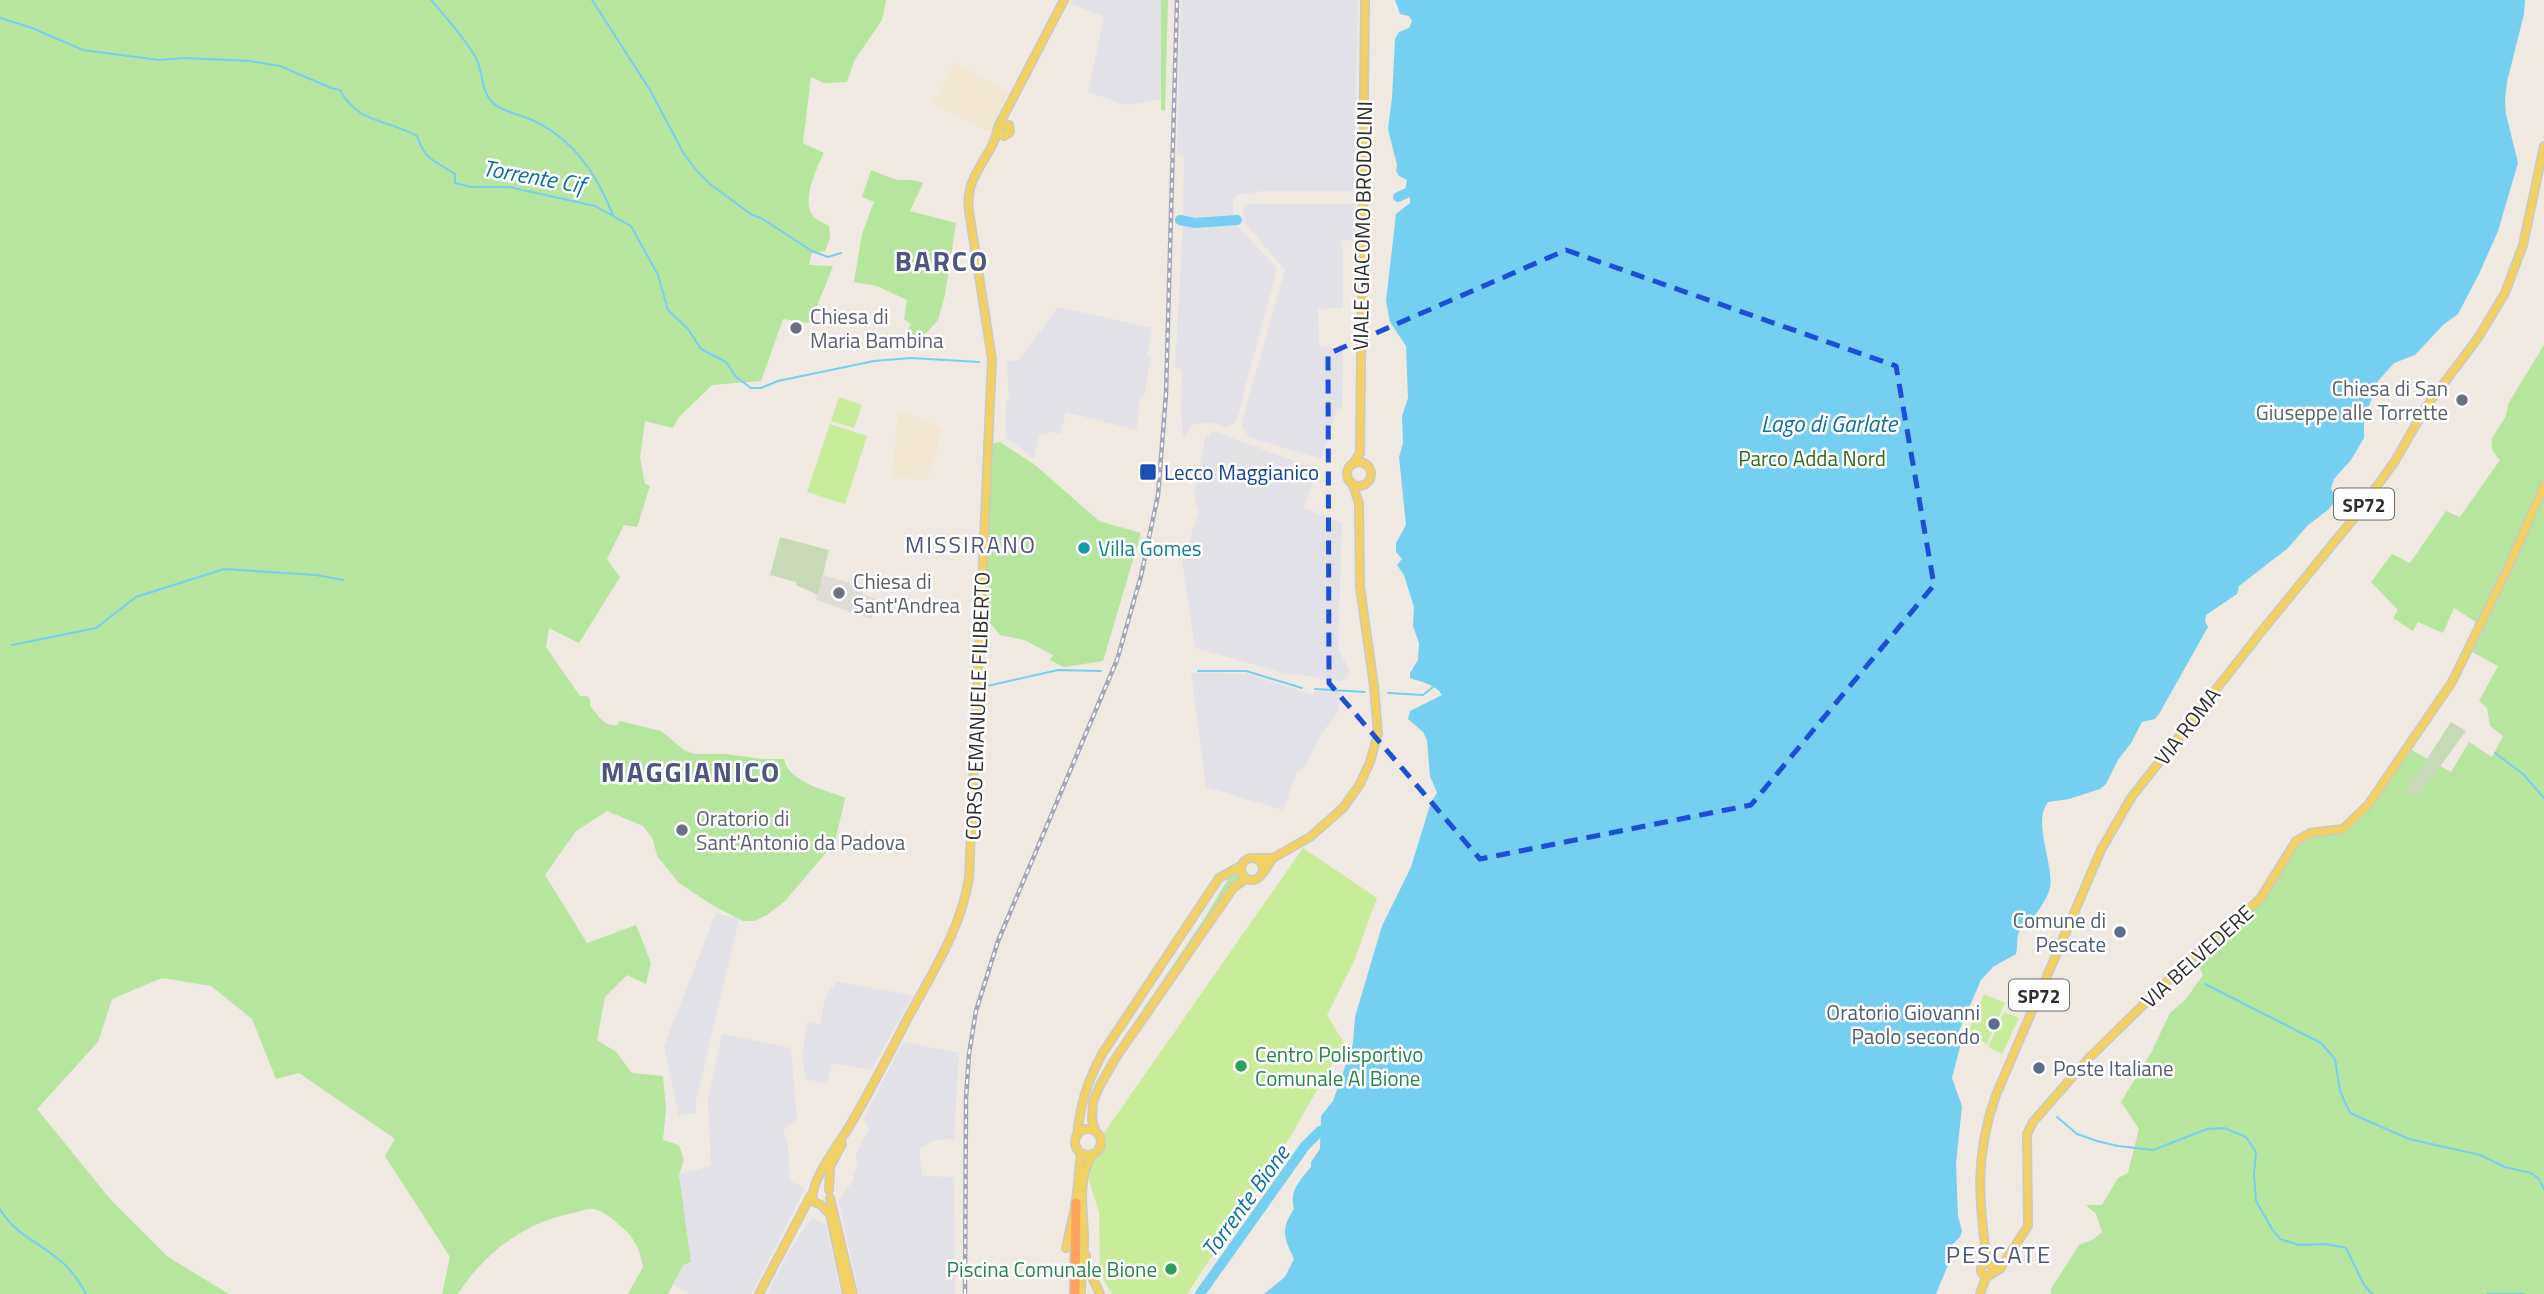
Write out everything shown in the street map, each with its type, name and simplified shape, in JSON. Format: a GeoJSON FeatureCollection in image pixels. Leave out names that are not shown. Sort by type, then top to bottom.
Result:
{"type":"FeatureCollection","features":[{"type":"Feature","properties":{"kind":"highway"},"geometry":{"type":"LineString","coordinates":[[1075,1294],[1076,1203]]}},
{"type":"Feature","properties":{"kind":"main road","name":"CORSO EMANUELE FILIBERTO"},"geometry":{"type":"LineString","coordinates":[[848,1130],[879,1067],[894,1045],[953,934],[969,878],[992,359],[968,203],[970,188],[1003,129],[1011,105],[1064,0]]}},
{"type":"Feature","properties":{"kind":"main road","name":"VIALE GIACOMO BRODOLINI"},"geometry":{"type":"LineString","coordinates":[[1360,453],[1365,0]]}},
{"type":"Feature","properties":{"kind":"main road","name":"VIA ROMA"},"geometry":{"type":"LineString","coordinates":[[1980,1294],[1989,1270],[1979,1173],[1986,1122],[2101,850],[2131,798],[2354,518],[2395,461],[2426,407],[2496,310],[2514,276],[2544,146]]}},
{"type":"Feature","properties":{"kind":"main road"},"geometry":{"type":"LineString","coordinates":[[1081,1294],[1084,1244],[1082,1185],[1087,1163],[1101,1144],[1092,1120],[1093,1102],[1115,1059],[1234,887],[1246,879],[1254,880],[1273,858],[1310,837],[1343,808],[1360,784],[1370,762],[1378,734],[1360,587],[1359,503],[1348,472],[1360,453],[1371,476],[1359,503]]}},
{"type":"Feature","properties":{"kind":"main road"},"geometry":{"type":"LineString","coordinates":[[1353,464],[1360,462],[1367,465]]}},
{"type":"Feature","properties":{"kind":"main road"},"geometry":{"type":"LineString","coordinates":[[1352,483],[1359,486],[1367,483]]}},
{"type":"Feature","properties":{"kind":"main road","name":"VIA BELVEDERE"},"geometry":{"type":"LineString","coordinates":[[1989,1270],[2000,1269],[2028,1226],[2027,1134],[2033,1122],[2088,1059],[2187,962],[2260,898],[2296,841],[2310,833],[2343,829],[2368,805],[2446,691],[2507,570],[2544,486]]}},
{"type":"Feature","properties":{"kind":"main road"},"geometry":{"type":"LineString","coordinates":[[1256,858],[1263,866],[1262,873]]}},
{"type":"Feature","properties":{"kind":"main road"},"geometry":{"type":"LineString","coordinates":[[1066,1248],[1076,1203],[1081,1153],[1076,1146],[1081,1102],[1102,1054],[1219,878],[1241,866],[1246,859],[1273,858]]}},
{"type":"Feature","properties":{"kind":"main road"},"geometry":{"type":"LineString","coordinates":[[1241,866],[1241,873],[1246,879]]}},
{"type":"Feature","properties":{"kind":"main road"},"geometry":{"type":"LineString","coordinates":[[803,1213],[809,1207],[827,1203],[834,1158],[848,1130]]}},
{"type":"Feature","properties":{"kind":"main road"},"geometry":{"type":"LineString","coordinates":[[759,1294],[803,1213],[831,1152],[848,1130]]}},
{"type":"Feature","properties":{"kind":"main road"},"geometry":{"type":"LineString","coordinates":[[1077,1136],[1085,1130],[1096,1132]]}},
{"type":"Feature","properties":{"kind":"main road"},"geometry":{"type":"LineString","coordinates":[[1081,1153],[1093,1154]]}},
{"type":"Feature","properties":{"kind":"main road"},"geometry":{"type":"LineString","coordinates":[[813,1191],[823,1186],[829,1194],[853,1294]]}},
{"type":"Feature","properties":{"kind":"main road"},"geometry":{"type":"LineString","coordinates":[[813,1191],[813,1200],[830,1214],[847,1294]]}},
{"type":"Feature","properties":{"kind":"main road"},"geometry":{"type":"LineString","coordinates":[[1084,1244],[1087,1266],[1100,1294]]}},
{"type":"Feature","properties":{"kind":"highlighted area"},"geometry":{"type":"Polygon","coordinates":[[[1566,250],[1896,366],[1934,585],[1751,805],[1480,859],[1329,683],[1328,354],[1566,250]]]}},
{"type":"Feature","properties":{"kind":"shaded area"},"geometry":{"type":"Polygon","coordinates":[[[1073,0],[1161,0],[1162,99],[1125,105],[1088,92],[1104,17],[1071,4],[1073,0]]]}},
{"type":"Feature","properties":{"kind":"shaded area"},"geometry":{"type":"Polygon","coordinates":[[[1181,0],[1358,0],[1354,191],[1263,191],[1236,195],[1233,220],[1197,222],[1183,219],[1184,156],[1177,155],[1181,0]]]}},
{"type":"Feature","properties":{"kind":"shaded area"},"geometry":{"type":"Polygon","coordinates":[[[956,63],[1010,94],[992,133],[933,103],[956,63]]]}},
{"type":"Feature","properties":{"kind":"shaded area"},"geometry":{"type":"Polygon","coordinates":[[[1246,204],[1355,204],[1356,241],[1340,239],[1343,250],[1343,308],[1318,309],[1319,346],[1343,350],[1342,409],[1338,407],[1321,459],[1249,437],[1241,425],[1285,270],[1246,224],[1242,211],[1246,204]]]}},
{"type":"Feature","properties":{"kind":"shaded area"},"geometry":{"type":"Polygon","coordinates":[[[1183,223],[1195,226],[1237,226],[1277,268],[1236,422],[1227,427],[1211,422],[1192,425],[1183,438],[1182,370],[1175,367],[1183,223]]]}},
{"type":"Feature","properties":{"kind":"shaded area"},"geometry":{"type":"Polygon","coordinates":[[[1058,307],[1152,328],[1147,356],[1151,357],[1144,396],[1140,397],[1137,430],[1066,412],[1060,434],[1050,431],[1048,435],[1040,433],[1034,458],[1006,438],[1006,401],[1009,400],[1007,362],[1018,360],[1023,355],[1058,307]]]}},
{"type":"Feature","properties":{"kind":"shaded area"},"geometry":{"type":"Polygon","coordinates":[[[906,413],[943,428],[927,480],[892,477],[898,414],[906,413]]]}},
{"type":"Feature","properties":{"kind":"shaded area"},"geometry":{"type":"Polygon","coordinates":[[[1213,431],[1313,468],[1316,474],[1304,508],[1342,523],[1338,649],[1349,669],[1348,678],[1340,681],[1284,673],[1195,648],[1182,561],[1199,512],[1194,495],[1205,439],[1213,431]]]}},
{"type":"Feature","properties":{"kind":"shaded area"},"geometry":{"type":"Polygon","coordinates":[[[823,575],[864,587],[862,594],[877,599],[871,619],[816,600],[823,575]]]}},
{"type":"Feature","properties":{"kind":"shaded area"},"geometry":{"type":"Polygon","coordinates":[[[1191,673],[1248,674],[1313,695],[1316,691],[1341,692],[1338,711],[1320,736],[1305,767],[1297,772],[1283,810],[1206,787],[1191,673]]]}},
{"type":"Feature","properties":{"kind":"shaded area"},"geometry":{"type":"Polygon","coordinates":[[[716,913],[739,919],[696,1101],[696,1113],[679,1116],[664,1046],[716,913]]]}},
{"type":"Feature","properties":{"kind":"shaded area"},"geometry":{"type":"Polygon","coordinates":[[[837,982],[913,995],[871,1070],[832,1063],[827,1084],[806,1079],[802,1056],[807,1023],[820,1024],[826,996],[837,982]]]}},
{"type":"Feature","properties":{"kind":"shaded area"},"geometry":{"type":"Polygon","coordinates":[[[722,1034],[791,1048],[797,1120],[783,1129],[788,1144],[790,1181],[805,1188],[751,1294],[690,1294],[673,1284],[683,1265],[679,1174],[711,1166],[708,1099],[722,1034]]]}},
{"type":"Feature","properties":{"kind":"shaded area"},"geometry":{"type":"Polygon","coordinates":[[[903,1042],[959,1053],[954,1139],[934,1140],[919,1149],[922,1176],[954,1177],[955,1294],[859,1294],[839,1200],[852,1182],[857,1166],[856,1154],[869,1130],[864,1118],[903,1042]]]}},
{"type":"Feature","properties":{"kind":"shaded area"},"geometry":{"type":"Polygon","coordinates":[[[812,1217],[826,1225],[841,1294],[767,1294],[788,1253],[812,1217]]]}},
{"type":"Feature","properties":{"kind":"green space"},"geometry":{"type":"Polygon","coordinates":[[[0,0],[886,0],[882,20],[854,61],[847,82],[824,83],[811,77],[803,143],[824,153],[811,185],[809,203],[814,217],[829,226],[830,238],[825,251],[812,253],[809,265],[833,266],[810,323],[783,319],[761,381],[712,385],[678,418],[673,428],[645,421],[640,458],[645,484],[650,486],[637,527],[624,525],[607,559],[620,577],[579,643],[549,628],[546,647],[580,696],[590,699],[590,706],[605,722],[617,725],[620,721],[661,731],[684,750],[694,754],[784,759],[787,767],[800,779],[845,798],[835,842],[785,901],[754,921],[743,921],[679,883],[657,856],[653,839],[643,826],[607,811],[576,831],[545,875],[587,943],[636,925],[651,963],[646,984],[627,975],[605,997],[597,1040],[616,1052],[632,1073],[663,1076],[666,1110],[663,1140],[679,1145],[684,1160],[679,1175],[691,1262],[683,1265],[668,1294],[628,1294],[643,1267],[638,1248],[615,1221],[592,1209],[555,1217],[522,1232],[480,1265],[458,1294],[442,1294],[450,1257],[385,1156],[395,1139],[299,1073],[276,1079],[252,1019],[211,986],[162,978],[112,999],[98,1042],[37,1109],[111,1200],[168,1257],[229,1294],[0,1294],[0,0]]]}},
{"type":"Feature","properties":{"kind":"green space"},"geometry":{"type":"Polygon","coordinates":[[[1161,0],[1168,0],[1165,111],[1161,110],[1161,0]]]}},
{"type":"Feature","properties":{"kind":"green space"},"geometry":{"type":"Polygon","coordinates":[[[871,170],[897,179],[923,183],[910,211],[956,223],[945,295],[938,320],[918,342],[906,333],[911,324],[904,319],[907,300],[877,286],[854,282],[862,234],[874,202],[862,197],[871,170]]]}},
{"type":"Feature","properties":{"kind":"green space"},"geometry":{"type":"Polygon","coordinates":[[[2544,345],[2544,1294],[2051,1294],[2051,1289],[2079,1245],[2094,1239],[2102,1232],[2096,1214],[2086,1205],[2102,1205],[2118,1178],[2128,1173],[2139,1129],[2121,1102],[2152,1051],[2170,1013],[2186,999],[2203,975],[2196,960],[2237,922],[2302,835],[2336,828],[2360,813],[2408,748],[2451,772],[2469,742],[2492,757],[2503,736],[2490,726],[2487,708],[2479,701],[2498,666],[2470,651],[2482,626],[2454,608],[2443,633],[2418,622],[2413,631],[2393,618],[2398,610],[2371,582],[2392,554],[2410,563],[2446,511],[2460,517],[2500,460],[2494,452],[2492,439],[2504,420],[2508,404],[2544,345]]]}},
{"type":"Feature","properties":{"kind":"green space"},"geometry":{"type":"Polygon","coordinates":[[[839,397],[862,405],[854,428],[831,421],[839,397]]]}},
{"type":"Feature","properties":{"kind":"green space"},"geometry":{"type":"Polygon","coordinates":[[[830,424],[867,436],[845,504],[807,492],[830,424]]]}},
{"type":"Feature","properties":{"kind":"green space"},"geometry":{"type":"Polygon","coordinates":[[[1000,442],[1035,465],[1099,521],[1141,533],[1103,661],[1064,667],[1050,660],[1053,655],[1024,640],[1000,635],[985,617],[991,444],[1000,442]]]}},
{"type":"Feature","properties":{"kind":"green space"},"geometry":{"type":"Polygon","coordinates":[[[780,537],[829,550],[818,595],[796,585],[796,582],[770,575],[780,537]]]}},
{"type":"Feature","properties":{"kind":"green space"},"geometry":{"type":"Polygon","coordinates":[[[2451,722],[2466,731],[2417,798],[2406,791],[2451,722]]]}},
{"type":"Feature","properties":{"kind":"green space","name":"Centro Polisportivo Comunale Al Bione"},"geometry":{"type":"Polygon","coordinates":[[[1303,848],[1377,898],[1354,961],[1327,1015],[1344,1043],[1289,1139],[1187,1294],[1112,1294],[1100,1274],[1099,1212],[1089,1181],[1092,1150],[1303,848]]]}},
{"type":"Feature","properties":{"kind":"green space"},"geometry":{"type":"Polygon","coordinates":[[[1236,870],[1240,879],[1095,1086],[1114,1053],[1236,870]]]}},
{"type":"Feature","properties":{"kind":"green space"},"geometry":{"type":"Polygon","coordinates":[[[1984,994],[2005,1003],[1987,1044],[1967,1035],[1984,994]]]}},
{"type":"Feature","properties":{"kind":"green space"},"geometry":{"type":"Polygon","coordinates":[[[2004,1012],[2019,1018],[2002,1054],[1988,1047],[2004,1012]]]}},
{"type":"Feature","properties":{"kind":"water","name":"Lago di Garlate"},"geometry":{"type":"Polygon","coordinates":[[[1395,0],[2525,0],[2505,99],[2518,163],[2498,231],[2458,314],[2443,325],[2415,355],[2394,363],[2378,381],[2364,420],[2364,438],[2351,460],[2334,479],[2331,488],[2336,500],[2328,510],[2308,525],[2288,548],[2239,586],[2237,594],[2206,615],[2208,627],[2159,714],[2155,719],[2142,722],[2106,784],[2100,789],[2069,799],[2048,802],[2042,821],[2049,867],[2049,892],[2036,914],[2019,932],[2016,954],[1993,967],[1981,980],[1956,1038],[1961,1043],[1952,1078],[1962,1106],[1956,1164],[1958,1216],[1962,1231],[1950,1247],[1951,1258],[1936,1294],[1264,1294],[1285,1277],[1294,1259],[1285,1228],[1294,1209],[1294,1191],[1320,1149],[1321,1116],[1333,1101],[1353,1044],[1355,1017],[1382,926],[1411,867],[1431,802],[1437,793],[1430,776],[1427,740],[1423,732],[1408,719],[1410,711],[1442,695],[1432,686],[1410,678],[1418,660],[1419,643],[1413,626],[1414,607],[1404,575],[1397,565],[1402,559],[1396,552],[1396,543],[1406,525],[1399,457],[1403,443],[1402,416],[1408,398],[1406,346],[1390,322],[1386,301],[1396,214],[1410,203],[1410,196],[1405,190],[1407,180],[1396,171],[1397,165],[1388,129],[1395,39],[1399,32],[1409,28],[1412,21],[1409,16],[1400,14],[1395,0]]]}},
{"type":"Feature","properties":{"kind":"waterway"},"geometry":{"type":"LineString","coordinates":[[431,0],[473,53],[479,65],[485,91],[491,101],[504,110],[545,127],[571,147],[591,171],[613,215]]}},
{"type":"Feature","properties":{"kind":"waterway"},"geometry":{"type":"LineString","coordinates":[[592,0],[650,90],[684,154],[696,170],[710,184],[752,215],[812,251],[828,257],[841,253]]}},
{"type":"Feature","properties":{"kind":"waterway","name":"Torrente Cif"},"geometry":{"type":"LineString","coordinates":[[0,18],[32,28],[83,50],[159,60],[185,58],[250,61],[280,66],[340,90],[347,101],[364,115],[417,136],[428,156],[455,174],[455,183],[471,187],[509,187],[595,206],[631,226],[658,275],[668,310],[688,329],[701,349],[726,362],[736,377],[751,388],[761,388],[778,381],[874,361],[911,358],[979,362]]}},
{"type":"Feature","properties":{"kind":"waterway","name":"Torrente Cif"},"geometry":{"type":"LineString","coordinates":[[1398,197],[1407,193]]}},
{"type":"Feature","properties":{"kind":"waterway","name":"Torrente Cif"},"geometry":{"type":"LineString","coordinates":[[1180,220],[1195,223],[1237,220]]}},
{"type":"Feature","properties":{"kind":"waterway"},"geometry":{"type":"LineString","coordinates":[[12,645],[96,628],[136,597],[224,569],[316,575],[343,580]]}},
{"type":"Feature","properties":{"kind":"waterway"},"geometry":{"type":"LineString","coordinates":[[983,687],[1058,670],[1101,671]]}},
{"type":"Feature","properties":{"kind":"waterway"},"geometry":{"type":"LineString","coordinates":[[1198,671],[1246,671],[1302,688]]}},
{"type":"Feature","properties":{"kind":"waterway"},"geometry":{"type":"LineString","coordinates":[[1388,693],[1423,695],[1433,687]]}},
{"type":"Feature","properties":{"kind":"waterway"},"geometry":{"type":"LineString","coordinates":[[1315,689],[1365,692]]}},
{"type":"Feature","properties":{"kind":"waterway"},"geometry":{"type":"LineString","coordinates":[[2495,753],[2523,774],[2544,798]]}},
{"type":"Feature","properties":{"kind":"waterway"},"geometry":{"type":"LineString","coordinates":[[2205,984],[2321,1043],[2335,1059],[2340,1091],[2350,1113],[2409,1139],[2480,1155],[2505,1167],[2531,1173],[2539,1179],[2544,1189]]}},
{"type":"Feature","properties":{"kind":"waterway"},"geometry":{"type":"LineString","coordinates":[[2057,1117],[2077,1134],[2097,1141],[2153,1150],[2207,1129],[2224,1128],[2246,1137],[2256,1152],[2256,1201],[2280,1239],[2299,1245],[2326,1244],[2346,1248],[2364,1285],[2372,1294]]}},
{"type":"Feature","properties":{"kind":"waterway","name":"Torrente Bione"},"geometry":{"type":"LineString","coordinates":[[1200,1294],[1305,1146],[1320,1131]]}},
{"type":"Feature","properties":{"kind":"waterway"},"geometry":{"type":"LineString","coordinates":[[0,1209],[13,1226],[66,1266],[86,1294]]}},
{"type":"Feature","properties":{"kind":"waterway"},"geometry":{"type":"LineString","coordinates":[[2487,1294],[2524,1294]]}},
{"type":"Feature","properties":{"kind":"railway"},"geometry":{"type":"LineString","coordinates":[[965,1294],[966,1098],[976,1011],[998,941],[1117,660],[1141,576],[1158,495],[1166,394],[1177,0]]}},
{"type":"Feature","properties":{"kind":"place","name":"Chiesa di Maria Bambina"},"geometry":{"type":"Point","coordinates":[796,328]}},
{"type":"Feature","properties":{"kind":"place","name":"Chiesa di San Giuseppe alle Torrette"},"geometry":{"type":"Point","coordinates":[2462,400]}},
{"type":"Feature","properties":{"kind":"place","name":"Lecco Maggianico"},"geometry":{"type":"Point","coordinates":[1148,472]}},
{"type":"Feature","properties":{"kind":"place","name":"Villa Gomes"},"geometry":{"type":"Point","coordinates":[1084,548]}},
{"type":"Feature","properties":{"kind":"place","name":"Chiesa di Sant'Andrea"},"geometry":{"type":"Point","coordinates":[839,593]}},
{"type":"Feature","properties":{"kind":"place","name":"Oratorio di Sant'Antonio da Padova"},"geometry":{"type":"Point","coordinates":[682,830]}},
{"type":"Feature","properties":{"kind":"place","name":"Comune di Pescate"},"geometry":{"type":"Point","coordinates":[2120,932]}},
{"type":"Feature","properties":{"kind":"place","name":"Oratorio Giovanni Paolo secondo"},"geometry":{"type":"Point","coordinates":[1994,1024]}},
{"type":"Feature","properties":{"kind":"place","name":"Centro Polisportivo Comunale Al Bione"},"geometry":{"type":"Point","coordinates":[1241,1066]}},
{"type":"Feature","properties":{"kind":"place","name":"Poste Italiane"},"geometry":{"type":"Point","coordinates":[2039,1068]}},
{"type":"Feature","properties":{"kind":"place","name":"Piscina Comunale Bione"},"geometry":{"type":"Point","coordinates":[1171,1269]}},
{"type":"Feature","properties":{"kind":"district","name":"BARCO"},"geometry":{"type":"Point","coordinates":[942,260]}},
{"type":"Feature","properties":{"kind":"district","name":"MISSIRANO"},"geometry":{"type":"Point","coordinates":[971,544]}},
{"type":"Feature","properties":{"kind":"district","name":"MAGGIANICO"},"geometry":{"type":"Point","coordinates":[691,771]}},
{"type":"Feature","properties":{"kind":"district","name":"PESCATE"},"geometry":{"type":"Point","coordinates":[1999,1254]}},
{"type":"Feature","properties":{"kind":"park label","name":"Parco Adda Nord"},"geometry":{"type":"Point","coordinates":[1812,458]}}]}
